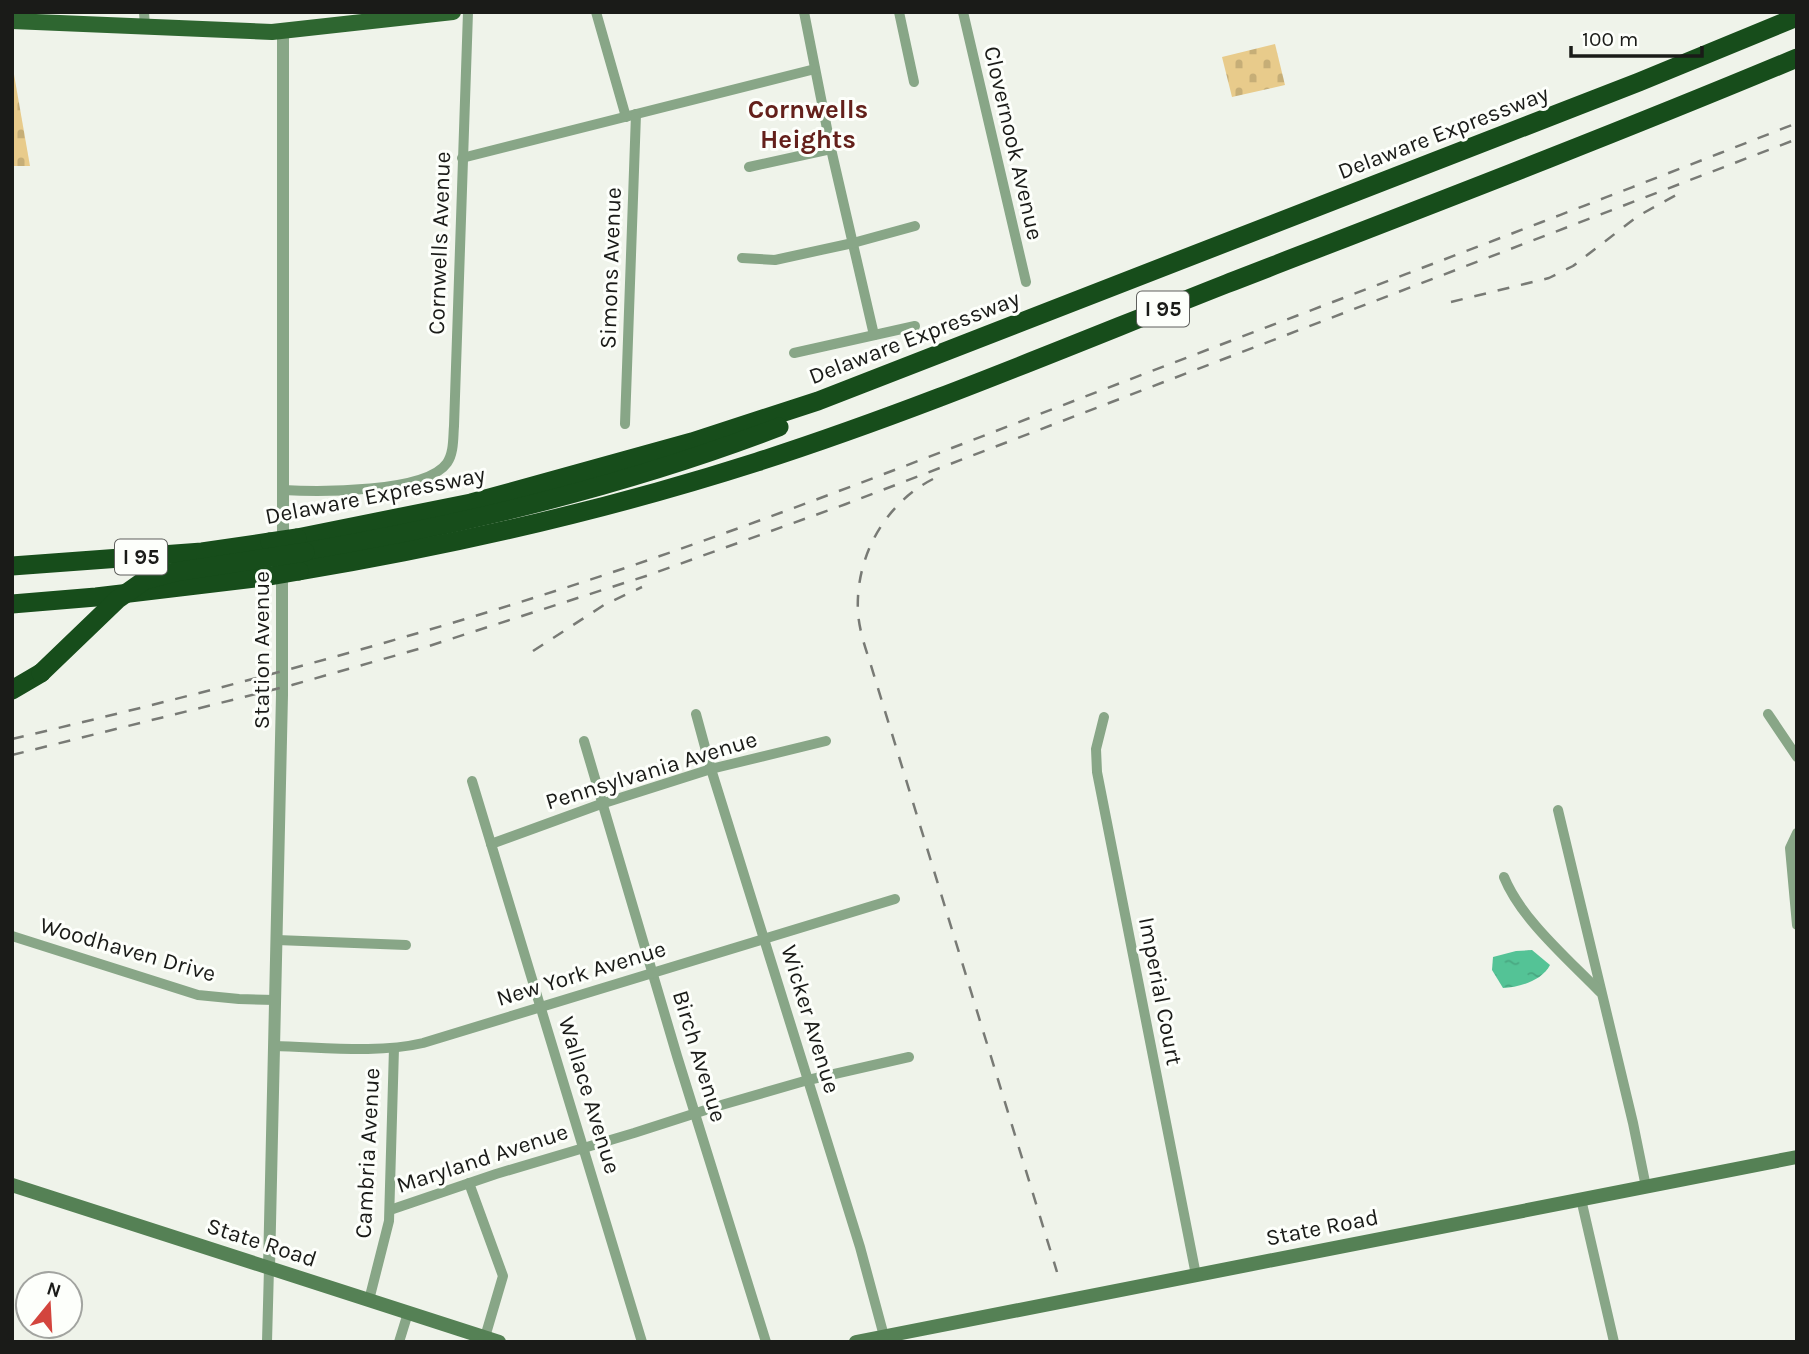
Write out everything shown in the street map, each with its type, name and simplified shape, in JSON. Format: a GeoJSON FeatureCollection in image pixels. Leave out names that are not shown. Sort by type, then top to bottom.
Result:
{"type":"FeatureCollection","features":[{"type":"Feature","properties":{"kind":"highway","name":"Delaware Expressway"},"geometry":{"type":"LineString","coordinates":[[12,604],[172,589],[264,577],[300,554],[486,517],[573,496],[658,471],[778,428],[1000,341],[1053,310],[1639,82],[1797,17]]}},
{"type":"Feature","properties":{"kind":"highway","name":"Delaware Expressway"},"geometry":{"type":"LineString","coordinates":[[12,566],[202,552],[270,542],[300,554],[472,538],[589,511],[799,448],[943,395],[1797,58]]}},
{"type":"Feature","properties":{"kind":"highway"},"geometry":{"type":"LineString","coordinates":[[12,690],[41,673],[118,599],[145,580],[175,572],[300,554]]}},
{"type":"Feature","properties":{"kind":"highway"},"geometry":{"type":"LineString","coordinates":[[12,616],[114,606],[172,589]]}},
{"type":"Feature","properties":{"kind":"main road"},"geometry":{"type":"LineString","coordinates":[[12,21],[144,20],[283,32],[333,19],[453,12]]}},
{"type":"Feature","properties":{"kind":"main road","name":"State Road"},"geometry":{"type":"LineString","coordinates":[[856,1342],[1797,1157]]}},
{"type":"Feature","properties":{"kind":"main road","name":"State Road"},"geometry":{"type":"LineString","coordinates":[[12,1185],[492,1340]]}},
{"type":"Feature","properties":{"kind":"street","name":"Cornwells Avenue"},"geometry":{"type":"LineString","coordinates":[[283,490],[310,492],[377,487],[425,479],[440,471],[450,459],[468,12]]}},
{"type":"Feature","properties":{"kind":"street","name":"Simons Avenue"},"geometry":{"type":"LineString","coordinates":[[596,12],[631,116],[625,424]]}},
{"type":"Feature","properties":{"kind":"street"},"geometry":{"type":"LineString","coordinates":[[804,12],[831,149],[874,335]]}},
{"type":"Feature","properties":{"kind":"street"},"geometry":{"type":"LineString","coordinates":[[899,12],[914,82]]}},
{"type":"Feature","properties":{"kind":"street","name":"Clovernook Avenue"},"geometry":{"type":"LineString","coordinates":[[963,12],[1026,282]]}},
{"type":"Feature","properties":{"kind":"street","name":"Station Avenue"},"geometry":{"type":"LineString","coordinates":[[269,1268],[282,695],[283,32]]}},
{"type":"Feature","properties":{"kind":"street"},"geometry":{"type":"LineString","coordinates":[[462,158],[815,69]]}},
{"type":"Feature","properties":{"kind":"street"},"geometry":{"type":"LineString","coordinates":[[749,167],[831,149]]}},
{"type":"Feature","properties":{"kind":"street"},"geometry":{"type":"LineString","coordinates":[[742,258],[775,260],[915,226]]}},
{"type":"Feature","properties":{"kind":"street"},"geometry":{"type":"LineString","coordinates":[[794,352],[915,326]]}},
{"type":"Feature","properties":{"kind":"street"},"geometry":{"type":"LineString","coordinates":[[1768,714],[1797,757]]}},
{"type":"Feature","properties":{"kind":"street","name":"Wicker Avenue"},"geometry":{"type":"LineString","coordinates":[[696,715],[863,1258],[884,1336]]}},
{"type":"Feature","properties":{"kind":"street","name":"Imperial Court"},"geometry":{"type":"LineString","coordinates":[[1104,717],[1096,748],[1097,772],[1196,1275]]}},
{"type":"Feature","properties":{"kind":"street","name":"Birch Avenue"},"geometry":{"type":"LineString","coordinates":[[584,741],[766,1342]]}},
{"type":"Feature","properties":{"kind":"street","name":"Pennsylvania Avenue"},"geometry":{"type":"LineString","coordinates":[[491,844],[601,804],[711,769],[826,741]]}},
{"type":"Feature","properties":{"kind":"street","name":"Wallace Avenue"},"geometry":{"type":"LineString","coordinates":[[472,781],[642,1342]]}},
{"type":"Feature","properties":{"kind":"street"},"geometry":{"type":"LineString","coordinates":[[1558,810],[1646,1187]]}},
{"type":"Feature","properties":{"kind":"street"},"geometry":{"type":"LineString","coordinates":[[1797,833],[1790,848],[1797,925]]}},
{"type":"Feature","properties":{"kind":"street"},"geometry":{"type":"LineString","coordinates":[[1504,877],[1514,899],[1528,916],[1602,994]]}},
{"type":"Feature","properties":{"kind":"street","name":"New York Avenue"},"geometry":{"type":"LineString","coordinates":[[274,1046],[394,1048],[423,1043],[895,899]]}},
{"type":"Feature","properties":{"kind":"street","name":"Woodhaven Drive"},"geometry":{"type":"LineString","coordinates":[[12,936],[198,995],[225,999],[275,1000]]}},
{"type":"Feature","properties":{"kind":"street"},"geometry":{"type":"LineString","coordinates":[[277,940],[406,945]]}},
{"type":"Feature","properties":{"kind":"street","name":"Cambria Avenue"},"geometry":{"type":"LineString","coordinates":[[369,1300],[383,1251],[390,1210],[394,1048]]}},
{"type":"Feature","properties":{"kind":"street","name":"Maryland Avenue"},"geometry":{"type":"LineString","coordinates":[[390,1210],[469,1183],[808,1080],[909,1057]]}},
{"type":"Feature","properties":{"kind":"street"},"geometry":{"type":"LineString","coordinates":[[469,1183],[503,1276],[492,1340]]}},
{"type":"Feature","properties":{"kind":"street"},"geometry":{"type":"LineString","coordinates":[[1581,1199],[1614,1342]]}},
{"type":"Feature","properties":{"kind":"street"},"geometry":{"type":"LineString","coordinates":[[267,1342],[269,1268]]}},
{"type":"Feature","properties":{"kind":"street"},"geometry":{"type":"LineString","coordinates":[[399,1342],[408,1313]]}},
{"type":"Feature","properties":{"kind":"green space"},"geometry":{"type":"Polygon","coordinates":[[[1275,44],[1285,85],[1232,97],[1222,57],[1275,44]]]}},
{"type":"Feature","properties":{"kind":"green space"},"geometry":{"type":"Polygon","coordinates":[[[12,63],[30,166],[12,166],[12,63]]]}},
{"type":"Feature","properties":{"kind":"water"},"geometry":{"type":"Polygon","coordinates":[[[1532,950],[1550,965],[1546,971],[1530,982],[1503,988],[1492,970],[1493,957],[1532,950]]]}},
{"type":"Feature","properties":{"kind":"railway"},"geometry":{"type":"LineString","coordinates":[[12,739],[226,686],[368,647],[648,560],[853,486],[1797,123]]}},
{"type":"Feature","properties":{"kind":"railway"},"geometry":{"type":"LineString","coordinates":[[12,755],[292,685],[429,646],[649,575],[846,504],[1797,139]]}},
{"type":"Feature","properties":{"kind":"railway"},"geometry":{"type":"LineString","coordinates":[[1451,302],[1549,278],[1573,266],[1638,216],[1678,194]]}},
{"type":"Feature","properties":{"kind":"railway"},"geometry":{"type":"LineString","coordinates":[[933,479],[900,503],[876,535],[867,553],[858,592],[859,624],[1057,1272]]}},
{"type":"Feature","properties":{"kind":"railway"},"geometry":{"type":"LineString","coordinates":[[533,651],[604,605],[642,587]]}},
{"type":"Feature","properties":{"kind":"district","name":"Cornwells Heights"},"geometry":{"type":"Point","coordinates":[808,124]}}]}
